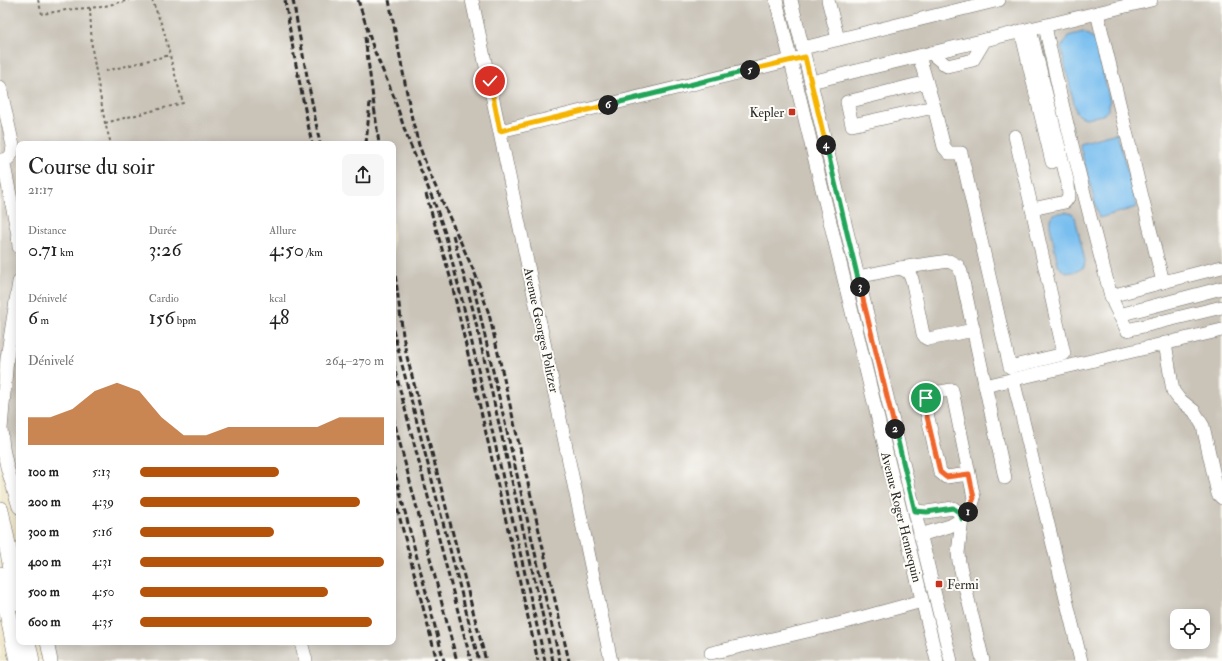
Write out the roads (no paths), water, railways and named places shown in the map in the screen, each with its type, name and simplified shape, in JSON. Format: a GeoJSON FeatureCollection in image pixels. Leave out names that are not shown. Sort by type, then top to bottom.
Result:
{"type":"FeatureCollection","features":[{"type":"Feature","properties":{"kind":"main road"},"geometry":{"type":"LineString","coordinates":[[0,510],[16,587]]}},
{"type":"Feature","properties":{"kind":"main road"},"geometry":{"type":"LineString","coordinates":[[0,575],[18,661]]}},
{"type":"Feature","properties":{"kind":"main road"},"geometry":{"type":"LineString","coordinates":[[28,645],[31,661]]}},
{"type":"Feature","properties":{"kind":"street","name":"Avenue Georges Politzer"},"geometry":{"type":"LineString","coordinates":[[472,0],[611,661]]}},
{"type":"Feature","properties":{"kind":"street","name":"Avenue Roger Hennequin"},"geometry":{"type":"LineString","coordinates":[[776,0],[937,661]]}},
{"type":"Feature","properties":{"kind":"street","name":"Avenue Roger Hennequin"},"geometry":{"type":"LineString","coordinates":[[791,0],[951,661]]}},
{"type":"Feature","properties":{"kind":"street"},"geometry":{"type":"LineString","coordinates":[[828,0],[838,39]]}},
{"type":"Feature","properties":{"kind":"street"},"geometry":{"type":"LineString","coordinates":[[500,131],[790,60],[804,52],[838,39],[999,0]]}},
{"type":"Feature","properties":{"kind":"street"},"geometry":{"type":"LineString","coordinates":[[811,82],[1151,0]]}},
{"type":"Feature","properties":{"kind":"street"},"geometry":{"type":"LineString","coordinates":[[1098,13],[1163,282]]}},
{"type":"Feature","properties":{"kind":"street"},"geometry":{"type":"LineString","coordinates":[[1045,26],[1052,61],[1111,296],[1127,330],[1222,307]]}},
{"type":"Feature","properties":{"kind":"street"},"geometry":{"type":"LineString","coordinates":[[1026,30],[1052,162]]}},
{"type":"Feature","properties":{"kind":"street"},"geometry":{"type":"LineString","coordinates":[[1026,30],[1068,184],[1069,196],[1065,202],[1032,209]]}},
{"type":"Feature","properties":{"kind":"street"},"geometry":{"type":"LineString","coordinates":[[925,55],[927,82],[944,147],[949,153],[961,153],[1010,367],[1064,354],[1015,136]]}},
{"type":"Feature","properties":{"kind":"street"},"geometry":{"type":"LineString","coordinates":[[927,82],[847,102],[852,125],[934,107]]}},
{"type":"Feature","properties":{"kind":"street"},"geometry":{"type":"LineString","coordinates":[[0,87],[13,146],[9,158],[2,160],[16,226]]}},
{"type":"Feature","properties":{"kind":"street"},"geometry":{"type":"LineString","coordinates":[[858,276],[949,261],[958,266],[961,272],[974,330],[1005,478]]}},
{"type":"Feature","properties":{"kind":"street"},"geometry":{"type":"LineString","coordinates":[[1111,296],[1222,267]]}},
{"type":"Feature","properties":{"kind":"street"},"geometry":{"type":"LineString","coordinates":[[900,268],[908,272],[912,279],[926,338],[928,339],[974,330]]}},
{"type":"Feature","properties":{"kind":"street"},"geometry":{"type":"LineString","coordinates":[[1119,315],[1222,288]]}},
{"type":"Feature","properties":{"kind":"street"},"geometry":{"type":"LineString","coordinates":[[16,301],[7,358],[1,429],[7,467],[16,497]]}},
{"type":"Feature","properties":{"kind":"street"},"geometry":{"type":"LineString","coordinates":[[986,386],[1222,330]]}},
{"type":"Feature","properties":{"kind":"street"},"geometry":{"type":"LineString","coordinates":[[1165,343],[1173,391],[1179,399],[1194,411],[1203,426],[1218,494],[1222,498]]}},
{"type":"Feature","properties":{"kind":"street"},"geometry":{"type":"LineString","coordinates":[[1013,379],[1080,661]]}},
{"type":"Feature","properties":{"kind":"street"},"geometry":{"type":"LineString","coordinates":[[920,535],[950,526],[962,519],[970,511],[974,498],[952,390],[930,394],[926,398],[924,404],[940,472],[946,477],[969,474]]}},
{"type":"Feature","properties":{"kind":"street"},"geometry":{"type":"LineString","coordinates":[[915,511],[927,512],[953,508],[960,513],[962,519],[958,562],[983,661]]}},
{"type":"Feature","properties":{"kind":"street"},"geometry":{"type":"LineString","coordinates":[[711,653],[842,623],[922,601]]}},
{"type":"Feature","properties":{"kind":"street"},"geometry":{"type":"LineString","coordinates":[[48,645],[51,661]]}},
{"type":"Feature","properties":{"kind":"street"},"geometry":{"type":"LineString","coordinates":[[302,645],[306,661]]}},
{"type":"Feature","properties":{"kind":"water"},"geometry":{"type":"Polygon","coordinates":[[[1083,32],[1095,39],[1110,102],[1108,110],[1103,115],[1086,118],[1080,116],[1076,112],[1061,48],[1068,36],[1083,32]]]}},
{"type":"Feature","properties":{"kind":"water"},"geometry":{"type":"Polygon","coordinates":[[[1117,133],[1137,207],[1099,218],[1079,143],[1117,133]]]}},
{"type":"Feature","properties":{"kind":"water"},"geometry":{"type":"Polygon","coordinates":[[[1066,212],[1075,217],[1085,261],[1084,267],[1074,272],[1064,271],[1058,265],[1050,226],[1050,219],[1053,214],[1066,212]]]}},
{"type":"Feature","properties":{"kind":"railway"},"geometry":{"type":"LineString","coordinates":[[285,0],[294,55],[311,141]]}},
{"type":"Feature","properties":{"kind":"railway"},"geometry":{"type":"LineString","coordinates":[[293,0],[319,141]]}},
{"type":"Feature","properties":{"kind":"railway"},"geometry":{"type":"LineString","coordinates":[[358,0],[374,50],[394,97],[406,134],[445,233],[463,304],[545,661]]}},
{"type":"Feature","properties":{"kind":"railway"},"geometry":{"type":"LineString","coordinates":[[389,0],[412,119],[419,145],[429,172],[476,276],[489,314],[569,661]]}},
{"type":"Feature","properties":{"kind":"railway"},"geometry":{"type":"LineString","coordinates":[[365,37],[379,141]]}},
{"type":"Feature","properties":{"kind":"railway"},"geometry":{"type":"LineString","coordinates":[[366,141],[370,102]]}},
{"type":"Feature","properties":{"kind":"railway"},"geometry":{"type":"LineString","coordinates":[[426,194],[451,280],[538,661]]}},
{"type":"Feature","properties":{"kind":"railway"},"geometry":{"type":"LineString","coordinates":[[453,235],[473,310],[553,661]]}},
{"type":"Feature","properties":{"kind":"railway"},"geometry":{"type":"LineString","coordinates":[[472,280],[560,661]]}},
{"type":"Feature","properties":{"kind":"railway"},"geometry":{"type":"LineString","coordinates":[[396,281],[406,353],[486,661]]}},
{"type":"Feature","properties":{"kind":"railway"},"geometry":{"type":"LineString","coordinates":[[396,342],[479,661]]}},
{"type":"Feature","properties":{"kind":"railway"},"geometry":{"type":"LineString","coordinates":[[396,374],[471,661]]}},
{"type":"Feature","properties":{"kind":"railway"},"geometry":{"type":"LineString","coordinates":[[396,428],[457,661]]}},
{"type":"Feature","properties":{"kind":"railway"},"geometry":{"type":"LineString","coordinates":[[396,477],[444,661]]}},
{"type":"Feature","properties":{"kind":"railway"},"geometry":{"type":"LineString","coordinates":[[396,504],[437,661]]}},
{"type":"Feature","properties":{"kind":"place","name":"Kepler"},"geometry":{"type":"Point","coordinates":[792,112]}},
{"type":"Feature","properties":{"kind":"place","name":"Fermi"},"geometry":{"type":"Point","coordinates":[939,584]}}]}
